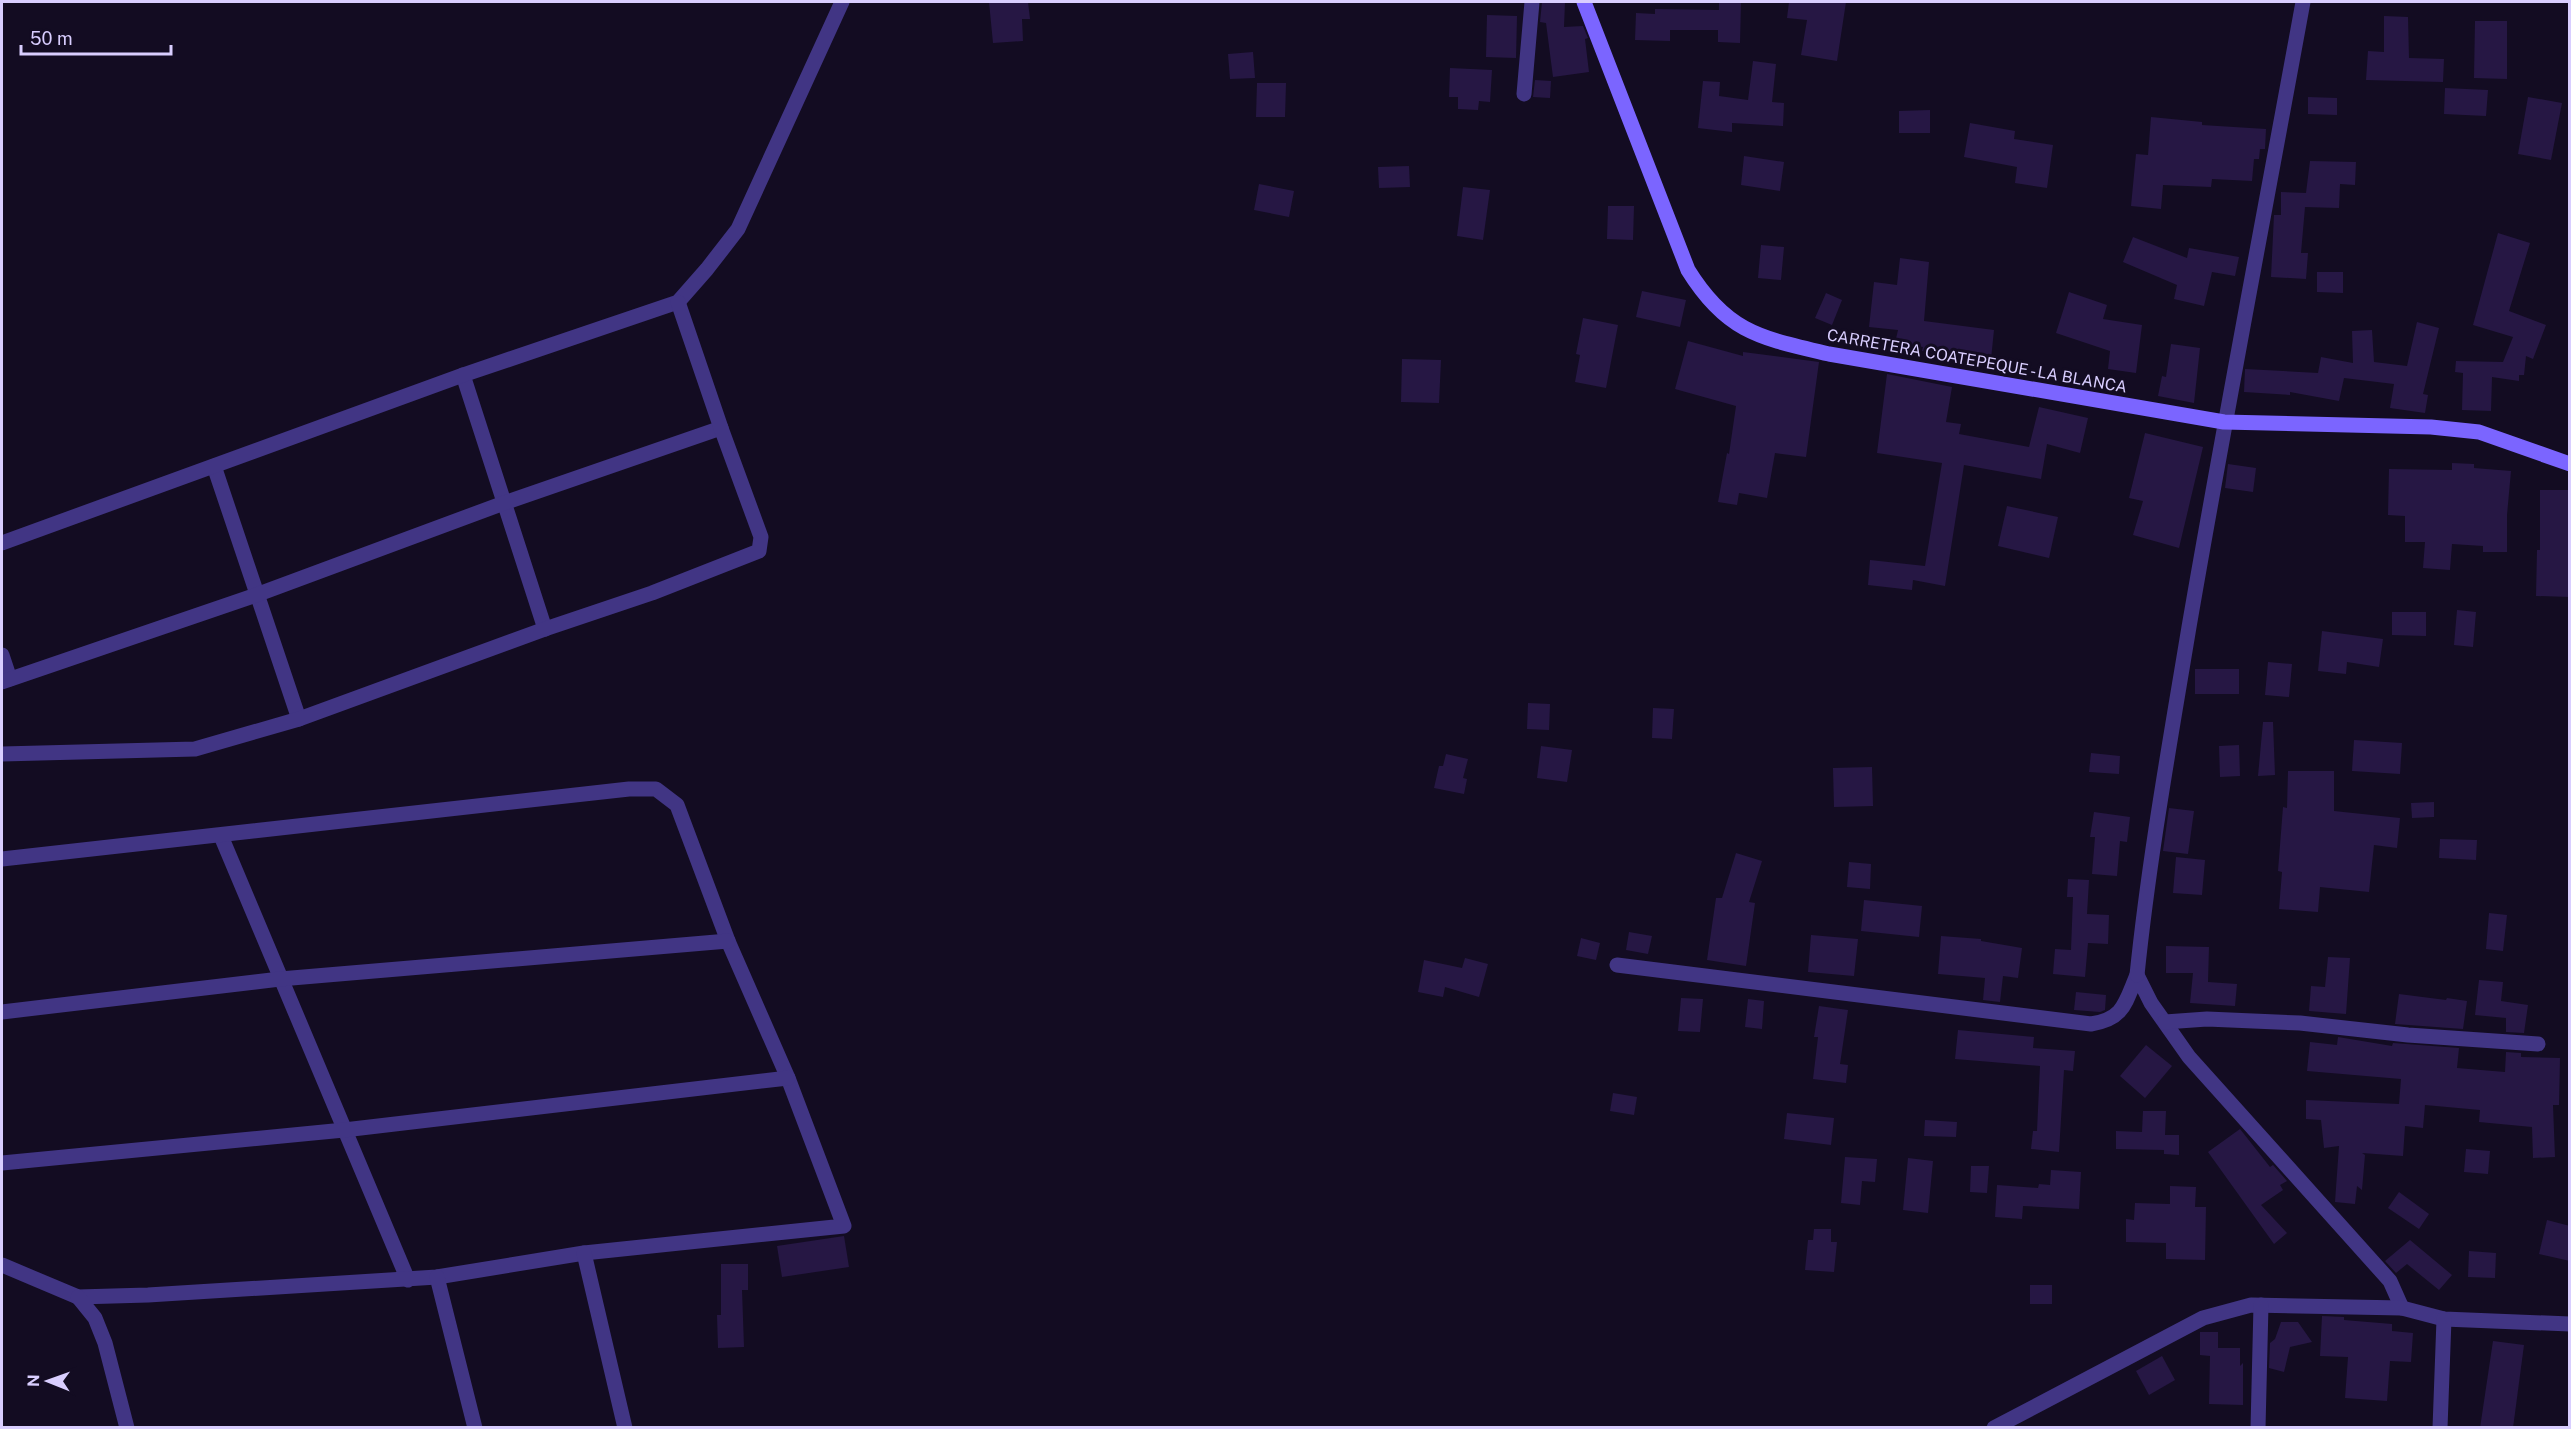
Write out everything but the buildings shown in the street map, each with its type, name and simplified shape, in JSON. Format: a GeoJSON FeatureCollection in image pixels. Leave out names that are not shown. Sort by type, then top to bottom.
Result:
{"type":"FeatureCollection","features":[{"type":"Feature","properties":{"kind":"main road","name":"CARRETERA COATEPEQUE - LA BLANCA"},"geometry":{"type":"LineString","coordinates":[[1584,2],[1688,270],[1712,303],[1746,329],[1765,339],[1829,354],[2224,422],[2430,427],[2479,432],[2570,464]]}},
{"type":"Feature","properties":{"kind":"street"},"geometry":{"type":"LineString","coordinates":[[2,543],[463,375],[678,302],[707,270],[738,229],[842,2]]}},
{"type":"Feature","properties":{"kind":"street"},"geometry":{"type":"LineString","coordinates":[[1524,94],[1532,2]]}},
{"type":"Feature","properties":{"kind":"street"},"geometry":{"type":"LineString","coordinates":[[1617,965],[2091,1024],[2109,1021],[2118,1014],[2137,975],[2143,909],[2224,422],[2303,2]]}},
{"type":"Feature","properties":{"kind":"street"},"geometry":{"type":"LineString","coordinates":[[2,754],[195,749],[299,719],[545,629],[652,593],[759,551],[761,537],[678,302]]}},
{"type":"Feature","properties":{"kind":"street"},"geometry":{"type":"LineString","coordinates":[[463,375],[545,629]]}},
{"type":"Feature","properties":{"kind":"street"},"geometry":{"type":"LineString","coordinates":[[2,655],[6,680],[256,595],[504,503],[721,428]]}},
{"type":"Feature","properties":{"kind":"street"},"geometry":{"type":"LineString","coordinates":[[214,466],[299,719]]}},
{"type":"Feature","properties":{"kind":"street"},"geometry":{"type":"LineString","coordinates":[[2,859],[221,836],[387,814],[629,789],[656,789],[677,805],[728,941],[788,1078],[844,1226],[584,1254],[408,1280],[78,1297],[2,1265]]}},
{"type":"Feature","properties":{"kind":"street"},"geometry":{"type":"LineString","coordinates":[[221,836],[408,1280]]}},
{"type":"Feature","properties":{"kind":"street"},"geometry":{"type":"LineString","coordinates":[[2,1012],[280,979],[728,941]]}},
{"type":"Feature","properties":{"kind":"street"},"geometry":{"type":"LineString","coordinates":[[2137,975],[2151,1004],[2189,1057],[2390,1281],[2402,1308]]}},
{"type":"Feature","properties":{"kind":"street"},"geometry":{"type":"LineString","coordinates":[[2165,1022],[2207,1019],[2300,1023],[2408,1035],[2538,1044]]}},
{"type":"Feature","properties":{"kind":"street"},"geometry":{"type":"LineString","coordinates":[[2,1163],[344,1130],[788,1078]]}},
{"type":"Feature","properties":{"kind":"street"},"geometry":{"type":"LineString","coordinates":[[584,1254],[625,1428]]}},
{"type":"Feature","properties":{"kind":"street"},"geometry":{"type":"LineString","coordinates":[[437,1277],[475,1428]]}},
{"type":"Feature","properties":{"kind":"street"},"geometry":{"type":"LineString","coordinates":[[78,1297],[95,1318],[105,1343],[127,1428]]}},
{"type":"Feature","properties":{"kind":"street"},"geometry":{"type":"LineString","coordinates":[[1994,1428],[2203,1318],[2251,1305],[2402,1308],[2444,1319],[2570,1324]]}},
{"type":"Feature","properties":{"kind":"street"},"geometry":{"type":"LineString","coordinates":[[2258,1428],[2261,1305]]}},
{"type":"Feature","properties":{"kind":"street"},"geometry":{"type":"LineString","coordinates":[[2440,1428],[2444,1319]]}}]}
